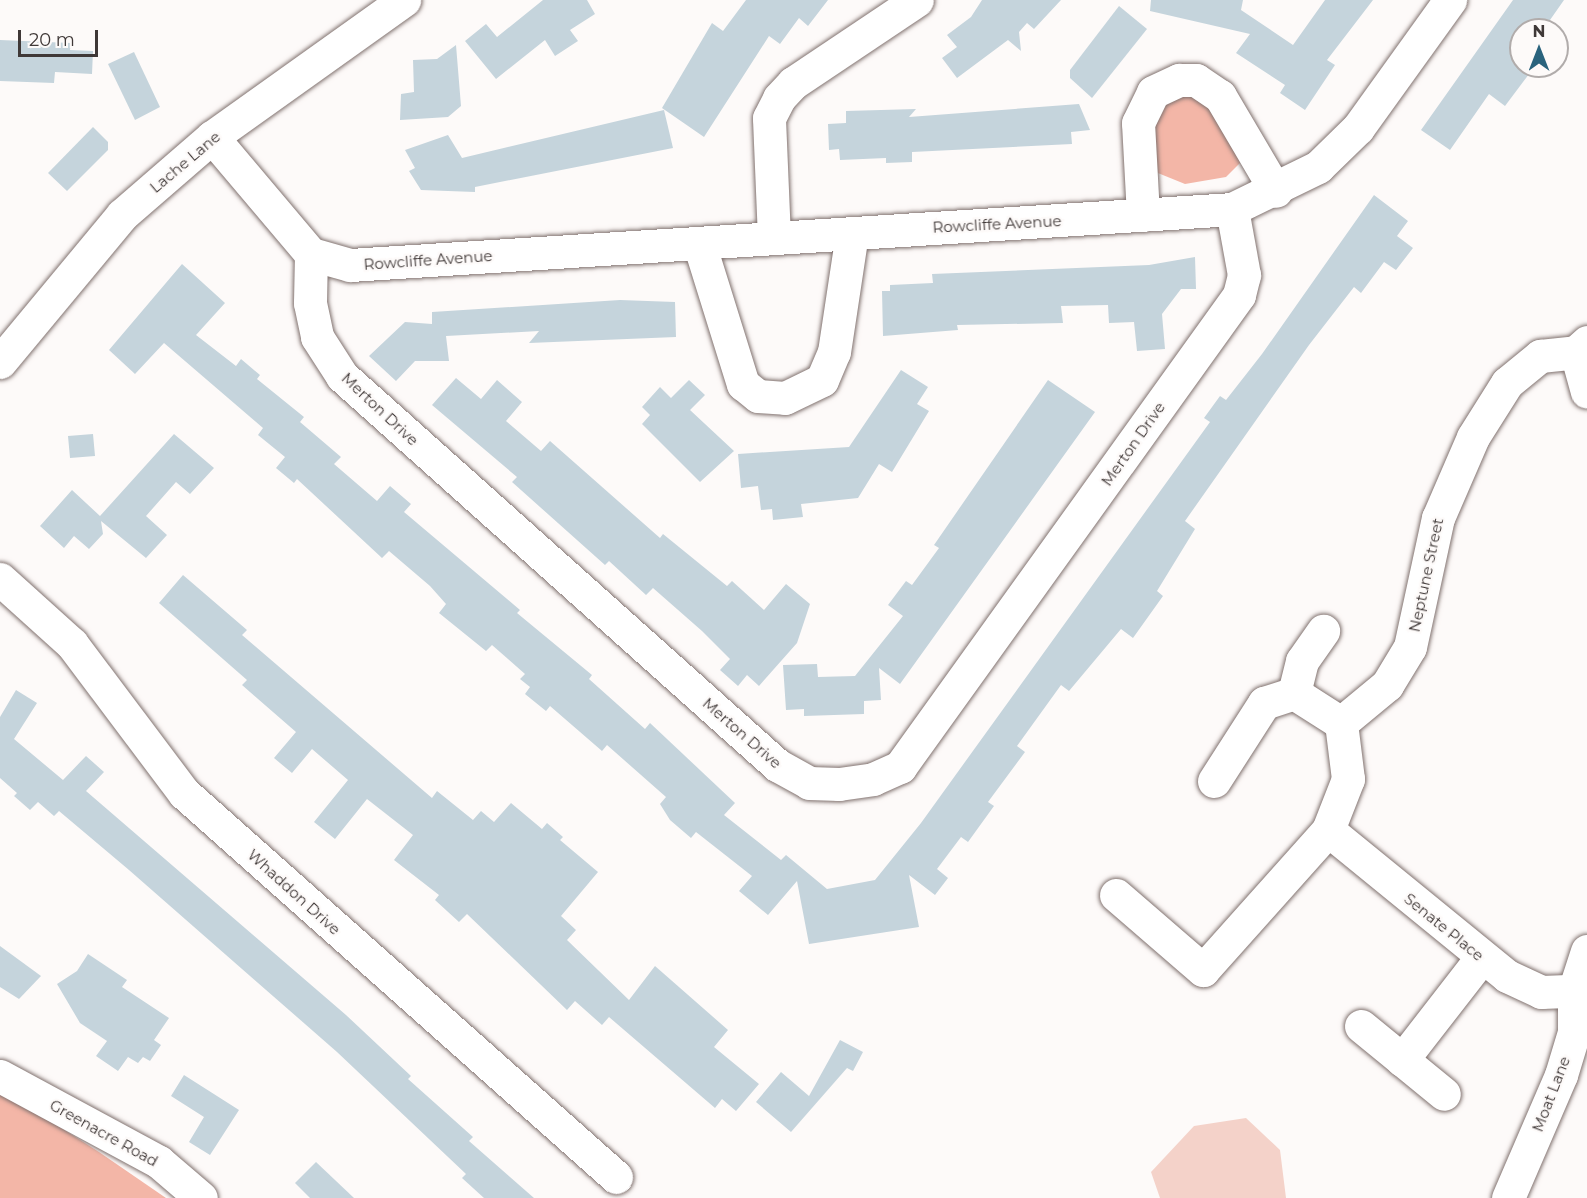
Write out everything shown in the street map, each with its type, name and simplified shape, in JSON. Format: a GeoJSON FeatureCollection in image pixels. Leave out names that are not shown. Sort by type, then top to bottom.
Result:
{"type":"FeatureCollection","features":[{"type":"Feature","properties":{"kind":"street","name":"Lache Lane"},"geometry":{"type":"LineString","coordinates":[[0,362],[122,215],[212,137],[404,0]]}},
{"type":"Feature","properties":{"kind":"street"},"geometry":{"type":"LineString","coordinates":[[774,238],[769,118],[779,98],[793,84],[917,0]]}},
{"type":"Feature","properties":{"kind":"street","name":"Rowcliffe Avenue"},"geometry":{"type":"LineString","coordinates":[[311,254],[351,265],[1232,209],[1276,190],[1318,167],[1358,128],[1450,0]]}},
{"type":"Feature","properties":{"kind":"street"},"geometry":{"type":"LineString","coordinates":[[1143,215],[1138,123],[1153,92],[1179,80],[1196,80],[1220,96],[1276,190]]}},
{"type":"Feature","properties":{"kind":"street"},"geometry":{"type":"LineString","coordinates":[[212,137],[311,254]]}},
{"type":"Feature","properties":{"kind":"street","name":"Merton Drive"},"geometry":{"type":"LineString","coordinates":[[311,254],[310,303],[317,338],[342,376],[777,765],[809,783],[840,784],[873,779],[900,767],[1239,295],[1244,275],[1232,209]]}},
{"type":"Feature","properties":{"kind":"street"},"geometry":{"type":"LineString","coordinates":[[699,243],[744,384],[758,396],[785,398],[822,380],[834,352],[852,233]]}},
{"type":"Feature","properties":{"kind":"street"},"geometry":{"type":"LineString","coordinates":[[1582,347],[1587,392]]}},
{"type":"Feature","properties":{"kind":"street","name":"Neptune Street"},"geometry":{"type":"LineString","coordinates":[[1341,723],[1387,685],[1410,647],[1437,518],[1473,438],[1508,383],[1540,356],[1582,347]]}},
{"type":"Feature","properties":{"kind":"street","name":"Whaddon Drive"},"geometry":{"type":"LineString","coordinates":[[0,579],[72,644],[184,793],[616,1177]]}},
{"type":"Feature","properties":{"kind":"street"},"geometry":{"type":"LineString","coordinates":[[1294,693],[1302,661],[1323,631]]}},
{"type":"Feature","properties":{"kind":"street"},"geometry":{"type":"LineString","coordinates":[[1116,895],[1203,970],[1329,830],[1348,779],[1341,723],[1294,693]]}},
{"type":"Feature","properties":{"kind":"street"},"geometry":{"type":"LineString","coordinates":[[1214,781],[1264,704],[1294,693]]}},
{"type":"Feature","properties":{"kind":"street","name":"Senate Place"},"geometry":{"type":"LineString","coordinates":[[1329,830],[1481,958],[1541,992],[1574,992]]}},
{"type":"Feature","properties":{"kind":"street","name":"Moat Lane"},"geometry":{"type":"LineString","coordinates":[[1508,1198],[1580,1032],[1574,992],[1587,951]]}},
{"type":"Feature","properties":{"kind":"street"},"geometry":{"type":"LineString","coordinates":[[1402,1060],[1481,958]]}},
{"type":"Feature","properties":{"kind":"street"},"geometry":{"type":"LineString","coordinates":[[1361,1026],[1444,1094]]}},
{"type":"Feature","properties":{"kind":"street","name":"Greenacre Road"},"geometry":{"type":"LineString","coordinates":[[0,1076],[159,1162],[201,1198]]}},
{"type":"Feature","properties":{"kind":"shaded area"},"geometry":{"type":"Polygon","coordinates":[[[1160,95],[1204,95],[1244,159],[1226,177],[1185,184],[1148,169],[1160,95]]]}},
{"type":"Feature","properties":{"kind":"shaded area"},"geometry":{"type":"Polygon","coordinates":[[[0,1089],[99,1152],[166,1198],[0,1198],[0,1089]]]}},
{"type":"Feature","properties":{"kind":"shaded area"},"geometry":{"type":"Polygon","coordinates":[[[1246,1118],[1280,1150],[1286,1198],[1160,1198],[1151,1172],[1194,1126],[1246,1118]]]}},
{"type":"Feature","properties":{"kind":"building"},"geometry":{"type":"Polygon","coordinates":[[[543,0],[587,0],[595,14],[570,30],[578,41],[555,56],[545,40],[496,79],[465,41],[486,24],[497,37],[543,0]]]}},
{"type":"Feature","properties":{"kind":"building"},"geometry":{"type":"Polygon","coordinates":[[[746,0],[828,0],[808,26],[799,18],[780,44],[769,36],[704,137],[662,108],[712,23],[723,31],[746,0]]]}},
{"type":"Feature","properties":{"kind":"building"},"geometry":{"type":"Polygon","coordinates":[[[982,0],[1061,0],[1034,29],[1027,23],[1019,32],[1021,51],[1008,40],[957,78],[942,58],[957,47],[947,35],[971,17],[982,0]]]}},
{"type":"Feature","properties":{"kind":"building"},"geometry":{"type":"Polygon","coordinates":[[[1151,0],[1243,0],[1241,10],[1293,45],[1325,0],[1373,0],[1327,60],[1335,65],[1305,110],[1280,93],[1285,85],[1236,53],[1250,34],[1150,11],[1151,0]]]}},
{"type":"Feature","properties":{"kind":"building"},"geometry":{"type":"Polygon","coordinates":[[[1513,0],[1564,0],[1551,18],[1509,18],[1509,78],[1526,78],[1505,106],[1489,94],[1450,150],[1421,130],[1513,0]]]}},
{"type":"Feature","properties":{"kind":"building"},"geometry":{"type":"Polygon","coordinates":[[[1119,6],[1147,29],[1092,98],[1070,78],[1070,70],[1119,6]]]}},
{"type":"Feature","properties":{"kind":"building"},"geometry":{"type":"Polygon","coordinates":[[[0,40],[71,43],[70,50],[93,51],[92,74],[55,72],[54,83],[0,81],[0,40]]]}},
{"type":"Feature","properties":{"kind":"building"},"geometry":{"type":"Polygon","coordinates":[[[456,45],[461,106],[448,117],[400,120],[401,94],[414,92],[413,60],[437,59],[456,45]]]}},
{"type":"Feature","properties":{"kind":"building"},"geometry":{"type":"Polygon","coordinates":[[[134,52],[160,107],[135,120],[108,64],[134,52]]]}},
{"type":"Feature","properties":{"kind":"building"},"geometry":{"type":"Polygon","coordinates":[[[1079,104],[1090,130],[1071,132],[1072,144],[912,152],[912,162],[886,163],[886,158],[840,160],[839,149],[829,150],[828,124],[846,123],[846,111],[916,109],[909,117],[1079,104]]]}},
{"type":"Feature","properties":{"kind":"building"},"geometry":{"type":"Polygon","coordinates":[[[664,110],[673,148],[475,187],[475,192],[421,190],[409,171],[415,168],[405,150],[448,135],[462,158],[664,110]]]}},
{"type":"Feature","properties":{"kind":"building"},"geometry":{"type":"Polygon","coordinates":[[[93,127],[108,142],[108,150],[67,191],[48,173],[93,127]]]}},
{"type":"Feature","properties":{"kind":"building"},"geometry":{"type":"Polygon","coordinates":[[[1374,195],[1408,221],[1397,236],[1413,248],[1396,270],[1384,262],[1361,293],[1354,287],[1309,345],[1185,521],[1195,529],[1157,591],[1163,596],[1133,638],[1121,629],[1069,691],[1061,685],[1017,746],[1025,752],[988,802],[994,806],[968,842],[961,837],[937,869],[948,878],[935,895],[909,875],[919,927],[809,944],[797,881],[768,915],[739,891],[752,876],[696,832],[691,838],[670,820],[660,804],[666,797],[607,745],[602,751],[550,706],[546,711],[525,694],[530,687],[520,679],[525,674],[492,645],[486,651],[439,613],[446,604],[430,586],[389,551],[382,558],[297,479],[294,483],[276,468],[285,457],[258,435],[263,428],[164,343],[135,374],[109,350],[182,264],[225,303],[196,335],[236,366],[241,359],[260,375],[257,379],[304,417],[300,422],[341,457],[334,464],[377,501],[390,486],[411,504],[404,512],[520,610],[517,613],[592,675],[589,679],[645,729],[650,723],[735,803],[724,815],[781,860],[786,855],[827,889],[875,880],[921,823],[1210,422],[1204,418],[1220,396],[1226,400],[1262,354],[1374,195]]]}},
{"type":"Feature","properties":{"kind":"building"},"geometry":{"type":"Polygon","coordinates":[[[1195,257],[1196,289],[1181,289],[1162,314],[1165,349],[1137,351],[1134,322],[1109,323],[1108,305],[1061,306],[1063,323],[957,325],[958,330],[883,336],[882,291],[890,291],[890,285],[933,283],[932,274],[1149,265],[1195,257]]]}},
{"type":"Feature","properties":{"kind":"building"},"geometry":{"type":"Polygon","coordinates":[[[620,300],[675,302],[676,337],[529,343],[539,331],[446,336],[449,361],[415,361],[396,381],[369,356],[405,322],[432,324],[432,312],[620,300]]]}},
{"type":"Feature","properties":{"kind":"building"},"geometry":{"type":"Polygon","coordinates":[[[901,370],[928,387],[917,404],[929,411],[892,472],[879,464],[858,498],[801,504],[803,517],[773,520],[772,509],[761,510],[758,486],[741,488],[738,454],[849,447],[901,370]]]}},
{"type":"Feature","properties":{"kind":"building"},"geometry":{"type":"Polygon","coordinates":[[[456,378],[481,399],[497,380],[522,402],[506,421],[541,451],[550,441],[660,538],[663,534],[727,586],[732,581],[764,610],[786,584],[810,604],[797,643],[759,686],[747,675],[738,686],[720,670],[730,659],[702,631],[653,588],[646,595],[609,561],[605,565],[512,482],[517,477],[432,405],[456,378]]]}},
{"type":"Feature","properties":{"kind":"building"},"geometry":{"type":"Polygon","coordinates":[[[689,380],[705,395],[690,410],[734,451],[700,482],[642,424],[650,415],[642,407],[660,387],[671,398],[689,380]]]}},
{"type":"Feature","properties":{"kind":"building"},"geometry":{"type":"Polygon","coordinates":[[[1048,380],[1095,412],[900,684],[879,668],[881,700],[864,701],[864,714],[804,716],[804,709],[786,710],[783,665],[817,664],[818,677],[855,676],[903,616],[888,605],[906,581],[912,585],[939,548],[934,545],[1048,380]]]}},
{"type":"Feature","properties":{"kind":"building"},"geometry":{"type":"Polygon","coordinates":[[[93,434],[95,456],[70,458],[68,436],[93,434]]]}},
{"type":"Feature","properties":{"kind":"building"},"geometry":{"type":"Polygon","coordinates":[[[174,434],[214,468],[190,494],[176,482],[146,516],[167,535],[146,558],[101,521],[103,534],[89,549],[74,536],[64,548],[40,526],[72,490],[100,516],[174,434]]]}},
{"type":"Feature","properties":{"kind":"building"},"geometry":{"type":"Polygon","coordinates":[[[183,575],[247,630],[242,635],[432,798],[437,791],[473,820],[481,811],[494,822],[511,803],[542,829],[547,823],[563,837],[560,840],[598,872],[561,916],[576,930],[567,940],[629,1000],[655,966],[728,1030],[714,1047],[759,1084],[736,1111],[722,1099],[715,1108],[609,1017],[602,1025],[575,1001],[567,1010],[467,914],[459,922],[435,900],[439,895],[394,860],[413,835],[367,799],[335,839],[314,822],[348,780],[312,749],[292,773],[274,758],[296,732],[242,685],[247,680],[159,603],[183,575]]]}},
{"type":"Feature","properties":{"kind":"building"},"geometry":{"type":"Polygon","coordinates":[[[16,690],[37,703],[14,739],[63,780],[86,756],[104,772],[86,791],[346,1015],[411,1076],[408,1079],[473,1137],[469,1141],[534,1198],[484,1198],[462,1178],[466,1174],[337,1052],[129,870],[59,811],[54,816],[38,802],[30,810],[14,796],[17,793],[0,778],[0,717],[16,690]]]}},
{"type":"Feature","properties":{"kind":"building"},"geometry":{"type":"Polygon","coordinates":[[[0,946],[41,976],[19,999],[0,987],[0,946]]]}},
{"type":"Feature","properties":{"kind":"building"},"geometry":{"type":"Polygon","coordinates":[[[88,954],[127,980],[122,987],[169,1018],[154,1040],[161,1045],[150,1061],[143,1057],[138,1063],[128,1057],[118,1071],[96,1056],[107,1041],[80,1023],[57,984],[77,971],[88,954]]]}},
{"type":"Feature","properties":{"kind":"building"},"geometry":{"type":"Polygon","coordinates":[[[840,1040],[863,1052],[853,1071],[847,1068],[791,1132],[756,1102],[781,1072],[809,1096],[840,1040]]]}},
{"type":"Feature","properties":{"kind":"building"},"geometry":{"type":"Polygon","coordinates":[[[184,1075],[239,1110],[210,1155],[189,1142],[204,1117],[171,1096],[184,1075]]]}},
{"type":"Feature","properties":{"kind":"building"},"geometry":{"type":"Polygon","coordinates":[[[316,1162],[354,1198],[310,1198],[295,1183],[316,1162]]]}}]}
